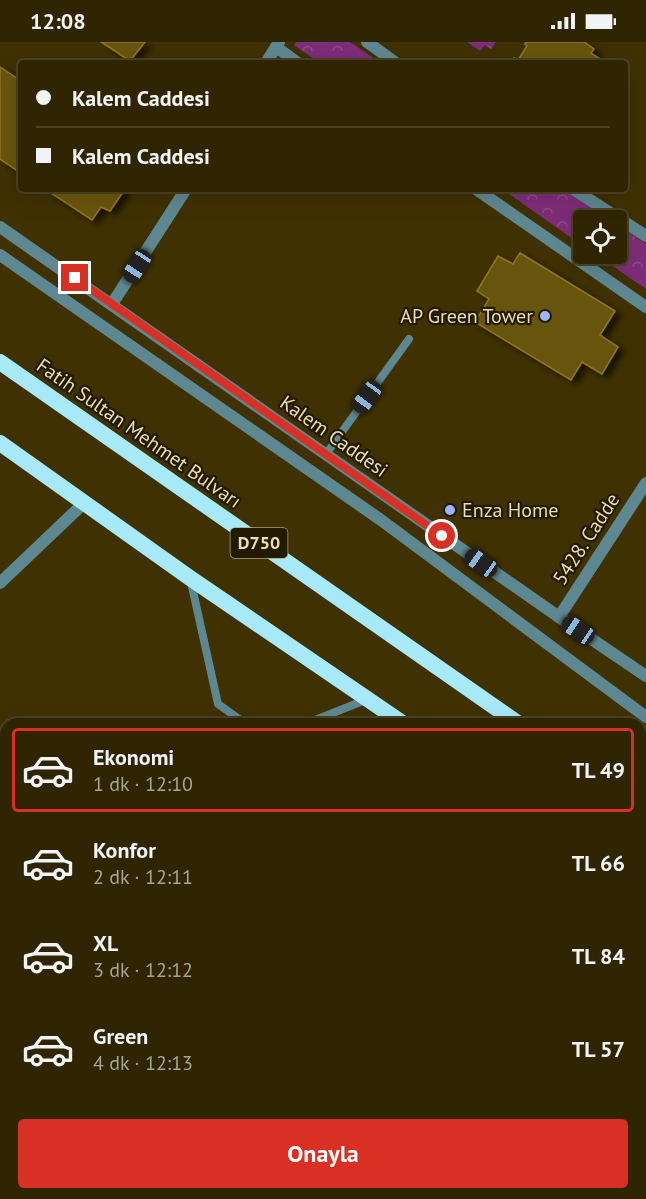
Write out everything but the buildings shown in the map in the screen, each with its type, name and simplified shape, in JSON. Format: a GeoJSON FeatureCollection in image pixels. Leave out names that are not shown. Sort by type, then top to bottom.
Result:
{"type":"FeatureCollection","features":[{"type":"Feature","properties":{"kind":"highway","name":"Fatih Sultan Mehmet Bulvarı"},"geometry":{"type":"LineString","coordinates":[[0,362],[510,718]]}},
{"type":"Feature","properties":{"kind":"highway"},"geometry":{"type":"LineString","coordinates":[[0,443],[190,578],[395,718]]}},
{"type":"Feature","properties":{"kind":"street"},"geometry":{"type":"LineString","coordinates":[[366,42],[392,60]]}},
{"type":"Feature","properties":{"kind":"street"},"geometry":{"type":"LineString","coordinates":[[268,60],[278,45],[295,60]]}},
{"type":"Feature","properties":{"kind":"street"},"geometry":{"type":"LineString","coordinates":[[112,304],[184,192]]}},
{"type":"Feature","properties":{"kind":"street"},"geometry":{"type":"LineString","coordinates":[[480,192],[646,307]]}},
{"type":"Feature","properties":{"kind":"street"},"geometry":{"type":"LineString","coordinates":[[578,192],[646,236]]}},
{"type":"Feature","properties":{"kind":"street","name":"Kalem Caddesi"},"geometry":{"type":"LineString","coordinates":[[0,227],[646,676]]}},
{"type":"Feature","properties":{"kind":"street"},"geometry":{"type":"LineString","coordinates":[[0,255],[381,520],[646,717]]}},
{"type":"Feature","properties":{"kind":"street","name":"5428. Cadde"},"geometry":{"type":"LineString","coordinates":[[559,617],[646,483]]}},
{"type":"Feature","properties":{"kind":"street"},"geometry":{"type":"LineString","coordinates":[[0,583],[84,503]]}},
{"type":"Feature","properties":{"kind":"lane"},"geometry":{"type":"LineString","coordinates":[[326,454],[409,339]]}},
{"type":"Feature","properties":{"kind":"lane"},"geometry":{"type":"LineString","coordinates":[[190,578],[218,704],[238,718]]}},
{"type":"Feature","properties":{"kind":"lane"},"geometry":{"type":"LineString","coordinates":[[320,718],[368,699]]}},
{"type":"Feature","properties":{"kind":"green space"},"geometry":{"type":"Polygon","coordinates":[[[296,42],[350,42],[377,60],[316,60],[294,45],[296,42]]]}},
{"type":"Feature","properties":{"kind":"green space"},"geometry":{"type":"Polygon","coordinates":[[[467,42],[496,42],[491,49],[485,45],[480,51],[467,42]]]}},
{"type":"Feature","properties":{"kind":"green space"},"geometry":{"type":"Polygon","coordinates":[[[506,192],[570,192],[597,210],[573,210],[573,239],[506,192]]]}},
{"type":"Feature","properties":{"kind":"green space"},"geometry":{"type":"Polygon","coordinates":[[[627,231],[646,244],[646,289],[610,264],[627,264],[627,231]]]}},
{"type":"Feature","properties":{"kind":"place","name":"AP Green Tower"},"geometry":{"type":"Point","coordinates":[545,316]}},
{"type":"Feature","properties":{"kind":"place","name":"Enza Home"},"geometry":{"type":"Point","coordinates":[450,510]}},
{"type":"Feature","properties":{"kind":"route"},"geometry":{"type":"LineString","coordinates":[[75,278],[442,536]]}}]}
